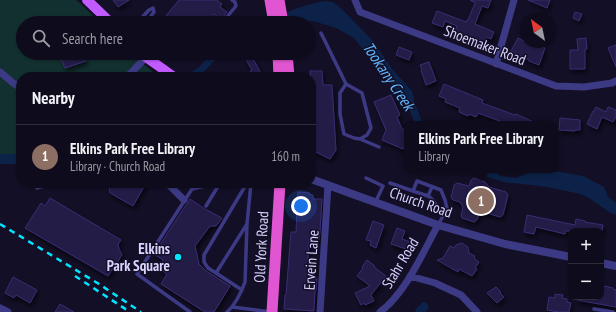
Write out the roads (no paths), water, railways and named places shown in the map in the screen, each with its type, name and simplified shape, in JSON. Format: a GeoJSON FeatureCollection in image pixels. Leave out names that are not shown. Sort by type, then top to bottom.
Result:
{"type":"FeatureCollection","features":[{"type":"Feature","properties":{"kind":"highway"},"geometry":{"type":"LineString","coordinates":[[270,0],[277,16]]}},
{"type":"Feature","properties":{"kind":"highway"},"geometry":{"type":"LineString","coordinates":[[278,16],[279,0]]}},
{"type":"Feature","properties":{"kind":"highway"},"geometry":{"type":"LineString","coordinates":[[278,60],[279,72]]}},
{"type":"Feature","properties":{"kind":"highway"},"geometry":{"type":"LineString","coordinates":[[288,60],[289,72]]}},
{"type":"Feature","properties":{"kind":"highway","name":"Old York Road"},"geometry":{"type":"LineString","coordinates":[[272,312],[280,188]]}},
{"type":"Feature","properties":{"kind":"main road"},"geometry":{"type":"LineString","coordinates":[[87,0],[103,16]]}},
{"type":"Feature","properties":{"kind":"main road"},"geometry":{"type":"LineString","coordinates":[[151,60],[167,72]]}},
{"type":"Feature","properties":{"kind":"street"},"geometry":{"type":"LineString","coordinates":[[91,0],[98,11]]}},
{"type":"Feature","properties":{"kind":"street","name":"Shoemaker Road"},"geometry":{"type":"LineString","coordinates":[[355,0],[360,12],[556,86],[584,87],[616,81]]}},
{"type":"Feature","properties":{"kind":"street"},"geometry":{"type":"LineString","coordinates":[[496,64],[514,0]]}},
{"type":"Feature","properties":{"kind":"street"},"geometry":{"type":"LineString","coordinates":[[132,72],[141,60]]}},
{"type":"Feature","properties":{"kind":"street"},"geometry":{"type":"LineString","coordinates":[[0,72],[16,85]]}},
{"type":"Feature","properties":{"kind":"street","name":"Church Road"},"geometry":{"type":"LineString","coordinates":[[316,181],[438,224],[505,244],[568,256]]}},
{"type":"Feature","properties":{"kind":"street","name":"Ervein Lane"},"geometry":{"type":"LineString","coordinates":[[320,312],[328,185]]}},
{"type":"Feature","properties":{"kind":"street"},"geometry":{"type":"LineString","coordinates":[[172,188],[184,200]]}},
{"type":"Feature","properties":{"kind":"street","name":"Stahr Road"},"geometry":{"type":"LineString","coordinates":[[380,312],[394,299],[410,276],[438,224]]}},
{"type":"Feature","properties":{"kind":"street"},"geometry":{"type":"LineString","coordinates":[[604,264],[616,266]]}},
{"type":"Feature","properties":{"kind":"street"},"geometry":{"type":"LineString","coordinates":[[410,276],[435,283],[461,295],[477,312]]}},
{"type":"Feature","properties":{"kind":"street"},"geometry":{"type":"LineString","coordinates":[[0,308],[8,312]]}},
{"type":"Feature","properties":{"kind":"lane"},"geometry":{"type":"LineString","coordinates":[[228,16],[236,6],[234,1]]}},
{"type":"Feature","properties":{"kind":"lane"},"geometry":{"type":"LineString","coordinates":[[143,16],[153,8],[154,12],[152,16]]}},
{"type":"Feature","properties":{"kind":"lane"},"geometry":{"type":"LineString","coordinates":[[321,33],[346,84],[362,93],[371,128],[367,135],[360,139]]}},
{"type":"Feature","properties":{"kind":"lane"},"geometry":{"type":"LineString","coordinates":[[346,84],[340,93],[340,114],[344,134],[379,147]]}},
{"type":"Feature","properties":{"kind":"lane"},"geometry":{"type":"LineString","coordinates":[[366,178],[388,187]]}},
{"type":"Feature","properties":{"kind":"lane"},"geometry":{"type":"LineString","coordinates":[[413,191],[417,181],[441,190],[447,209],[438,224]]}},
{"type":"Feature","properties":{"kind":"lane"},"geometry":{"type":"LineString","coordinates":[[390,183],[433,199],[443,215]]}},
{"type":"Feature","properties":{"kind":"lane"},"geometry":{"type":"LineString","coordinates":[[375,202],[383,186]]}},
{"type":"Feature","properties":{"kind":"lane"},"geometry":{"type":"LineString","coordinates":[[428,196],[432,187]]}},
{"type":"Feature","properties":{"kind":"lane"},"geometry":{"type":"LineString","coordinates":[[190,312],[137,274],[192,188]]}},
{"type":"Feature","properties":{"kind":"lane"},"geometry":{"type":"LineString","coordinates":[[206,206],[216,188]]}},
{"type":"Feature","properties":{"kind":"lane"},"geometry":{"type":"LineString","coordinates":[[242,290],[208,268],[204,262],[204,255],[245,188]]}},
{"type":"Feature","properties":{"kind":"lane"},"geometry":{"type":"LineString","coordinates":[[227,312],[232,307],[245,282],[247,224],[251,188]]}},
{"type":"Feature","properties":{"kind":"lane"},"geometry":{"type":"LineString","coordinates":[[216,274],[247,224]]}},
{"type":"Feature","properties":{"kind":"lane"},"geometry":{"type":"LineString","coordinates":[[232,307],[272,312]]}},
{"type":"Feature","properties":{"kind":"lane"},"geometry":{"type":"LineString","coordinates":[[594,309],[614,312]]}},
{"type":"Feature","properties":{"kind":"water","name":"Tookany Creek"},"geometry":{"type":"Polygon","coordinates":[[[317,2],[333,2],[342,9],[373,41],[393,70],[412,91],[414,101],[422,121],[414,121],[407,103],[403,102],[383,71],[371,60],[354,38],[336,28],[316,22],[316,16],[279,16],[317,2]]]}},
{"type":"Feature","properties":{"kind":"water"},"geometry":{"type":"Polygon","coordinates":[[[205,60],[215,60],[204,72],[191,72],[198,68],[205,60]]]}},
{"type":"Feature","properties":{"kind":"water"},"geometry":{"type":"Polygon","coordinates":[[[0,154],[16,154],[16,164],[0,164],[0,154]]]}},
{"type":"Feature","properties":{"kind":"water"},"geometry":{"type":"Polygon","coordinates":[[[558,172],[583,176],[604,187],[608,197],[616,203],[616,215],[580,194],[548,187],[504,182],[475,173],[496,173],[501,176],[515,178],[529,173],[558,172]]]}},
{"type":"Feature","properties":{"kind":"water"},"geometry":{"type":"Polygon","coordinates":[[[423,302],[427,303],[429,308],[425,312],[416,312],[415,310],[423,302]]]}},
{"type":"Feature","properties":{"kind":"railway"},"geometry":{"type":"LineString","coordinates":[[0,224],[99,284],[141,312]]}},
{"type":"Feature","properties":{"kind":"railway"},"geometry":{"type":"LineString","coordinates":[[75,276],[130,312]]}},
{"type":"Feature","properties":{"kind":"place","name":"Elkins Park Free Library"},"geometry":{"type":"Point","coordinates":[481,201]}},
{"type":"Feature","properties":{"kind":"place","name":"Elkins Park Square"},"geometry":{"type":"Point","coordinates":[178,257]}}]}
